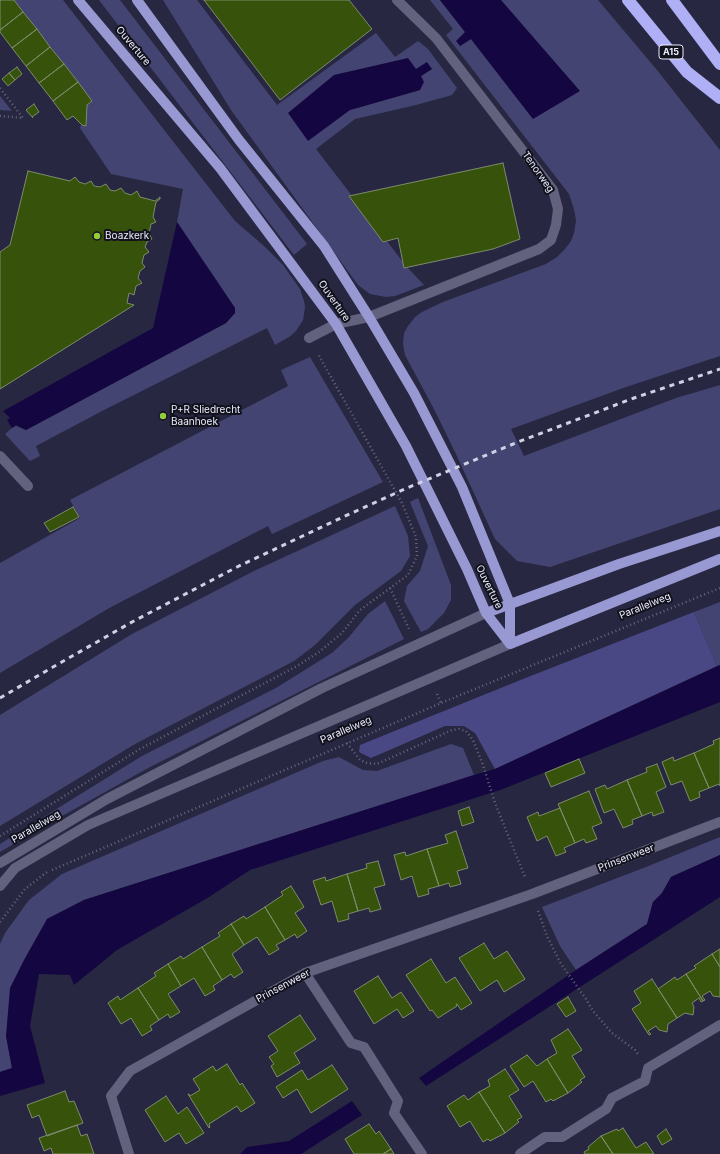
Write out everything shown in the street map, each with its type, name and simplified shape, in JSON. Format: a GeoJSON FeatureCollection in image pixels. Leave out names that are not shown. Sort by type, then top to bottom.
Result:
{"type":"FeatureCollection","features":[{"type":"Feature","properties":{"kind":"highway","name":"A15"},"geometry":{"type":"LineString","coordinates":[[628,0],[687,72],[720,98]]}},
{"type":"Feature","properties":{"kind":"highway"},"geometry":{"type":"LineString","coordinates":[[672,0],[720,64]]}},
{"type":"Feature","properties":{"kind":"main road","name":"Ouverture"},"geometry":{"type":"LineString","coordinates":[[78,0],[220,168],[336,324],[406,446],[467,569],[486,613],[510,644]]}},
{"type":"Feature","properties":{"kind":"main road","name":"Ouverture"},"geometry":{"type":"LineString","coordinates":[[137,0],[239,140],[324,246],[370,317],[414,393],[462,487],[510,604],[510,644]]}},
{"type":"Feature","properties":{"kind":"main road","name":"Parallelweg"},"geometry":{"type":"LineString","coordinates":[[486,613],[619,564],[720,531]]}},
{"type":"Feature","properties":{"kind":"main road","name":"Parallelweg"},"geometry":{"type":"LineString","coordinates":[[510,644],[720,559]]}},
{"type":"Feature","properties":{"kind":"street","name":"Tenorweg"},"geometry":{"type":"LineString","coordinates":[[309,338],[336,324],[370,317],[539,249],[551,240],[556,225],[558,209],[553,190],[441,44],[397,0]]}},
{"type":"Feature","properties":{"kind":"street"},"geometry":{"type":"LineString","coordinates":[[0,456],[28,486]]}},
{"type":"Feature","properties":{"kind":"street","name":"Parallelweg"},"geometry":{"type":"LineString","coordinates":[[0,863],[107,799],[322,688],[486,613]]}},
{"type":"Feature","properties":{"kind":"street","name":"Parallelweg"},"geometry":{"type":"LineString","coordinates":[[0,886],[15,868],[88,826],[159,794],[510,644]]}},
{"type":"Feature","properties":{"kind":"street","name":"Prinsenweer"},"geometry":{"type":"LineString","coordinates":[[129,1154],[111,1096],[130,1071],[305,973],[532,894],[720,822]]}},
{"type":"Feature","properties":{"kind":"street"},"geometry":{"type":"LineString","coordinates":[[305,973],[351,1043],[364,1047],[398,1101],[394,1113],[422,1154]]}},
{"type":"Feature","properties":{"kind":"street"},"geometry":{"type":"LineString","coordinates":[[520,1154],[545,1137],[562,1137],[606,1109],[612,1098],[645,1081],[648,1068],[720,1025]]}},
{"type":"Feature","properties":{"kind":"path"},"geometry":{"type":"LineString","coordinates":[[0,88],[23,118],[0,116]]}},
{"type":"Feature","properties":{"kind":"path","name":"Parallelweg"},"geometry":{"type":"LineString","coordinates":[[0,836],[140,749],[297,666],[342,632],[360,610],[408,574],[417,556],[416,538],[402,503],[309,338]]}},
{"type":"Feature","properties":{"kind":"path","name":"Parallelweg"},"geometry":{"type":"LineString","coordinates":[[0,922],[25,889],[49,871],[346,743],[720,588]]}},
{"type":"Feature","properties":{"kind":"path"},"geometry":{"type":"LineString","coordinates":[[346,743],[360,760],[377,764],[452,730],[460,729],[466,731],[473,740],[495,803],[532,894],[547,936],[561,964],[602,1022],[612,1033],[635,1050],[648,1068]]}},
{"type":"Feature","properties":{"kind":"shaded area"},"geometry":{"type":"Polygon","coordinates":[[[14,0],[63,0],[235,221],[283,265],[300,289],[305,307],[303,320],[296,331],[275,345],[267,328],[36,446],[40,456],[30,461],[5,434],[12,428],[16,426],[26,430],[226,323],[235,313],[235,308],[177,222],[183,189],[111,174],[80,128],[81,125],[86,126],[87,105],[92,101],[14,0]]]}},
{"type":"Feature","properties":{"kind":"shaded area"},"geometry":{"type":"Polygon","coordinates":[[[99,0],[120,0],[307,244],[294,255],[99,0]]]}},
{"type":"Feature","properties":{"kind":"shaded area"},"geometry":{"type":"Polygon","coordinates":[[[163,0],[197,0],[277,105],[376,33],[395,57],[418,41],[428,49],[457,88],[452,95],[355,119],[316,149],[406,266],[424,285],[395,296],[386,297],[370,294],[358,285],[231,110],[163,0]],[[432,69],[416,70],[350,110],[420,90],[421,76],[432,69]]]}},
{"type":"Feature","properties":{"kind":"shaded area"},"geometry":{"type":"Polygon","coordinates":[[[430,0],[440,0],[465,32],[460,46],[471,39],[533,119],[506,7],[501,0],[598,0],[657,70],[720,150],[720,356],[626,387],[511,429],[524,456],[676,398],[720,385],[720,509],[550,567],[517,561],[495,539],[435,411],[405,355],[403,344],[404,333],[415,317],[422,312],[443,302],[546,264],[557,257],[571,241],[576,221],[569,194],[446,35],[453,29],[430,0]]]}},
{"type":"Feature","properties":{"kind":"shaded area"},"geometry":{"type":"Polygon","coordinates":[[[440,0],[501,0],[580,91],[533,119],[471,39],[460,46],[456,41],[465,32],[440,0]]]}},
{"type":"Feature","properties":{"kind":"shaded area"},"geometry":{"type":"Polygon","coordinates":[[[408,58],[416,69],[427,62],[432,69],[421,76],[424,82],[420,90],[350,110],[308,141],[288,113],[334,75],[408,58]]]}},
{"type":"Feature","properties":{"kind":"shaded area"},"geometry":{"type":"Polygon","coordinates":[[[0,96],[12,111],[0,110],[0,96]]]}},
{"type":"Feature","properties":{"kind":"shaded area"},"geometry":{"type":"Polygon","coordinates":[[[177,222],[235,308],[235,313],[226,323],[26,430],[16,425],[12,428],[7,420],[10,418],[3,411],[153,328],[177,222]]]}},
{"type":"Feature","properties":{"kind":"shaded area"},"geometry":{"type":"Polygon","coordinates":[[[310,357],[383,482],[272,534],[268,526],[111,607],[0,673],[0,563],[80,518],[70,500],[288,386],[281,370],[310,357]]]}},
{"type":"Feature","properties":{"kind":"shaded area"},"geometry":{"type":"Polygon","coordinates":[[[418,498],[451,585],[451,600],[444,613],[428,629],[421,632],[404,601],[407,586],[420,571],[428,546],[410,502],[418,498]]]}},
{"type":"Feature","properties":{"kind":"shaded area"},"geometry":{"type":"Polygon","coordinates":[[[395,506],[408,536],[410,556],[401,571],[355,605],[315,645],[294,661],[135,744],[0,826],[0,715],[132,634],[254,571],[395,506]]]}},
{"type":"Feature","properties":{"kind":"shaded area"},"geometry":{"type":"Polygon","coordinates":[[[385,601],[404,639],[150,767],[0,852],[0,844],[142,756],[276,688],[332,653],[349,637],[368,614],[385,601]]]}},
{"type":"Feature","properties":{"kind":"shaded area"},"geometry":{"type":"Polygon","coordinates":[[[720,602],[720,665],[717,666],[694,612],[720,602]]]}},
{"type":"Feature","properties":{"kind":"shaded area"},"geometry":{"type":"Polygon","coordinates":[[[694,612],[717,666],[495,769],[475,733],[464,726],[445,726],[371,758],[359,752],[360,745],[694,612]]]}},
{"type":"Feature","properties":{"kind":"shaded area"},"geometry":{"type":"Polygon","coordinates":[[[720,665],[720,702],[503,789],[250,870],[209,897],[117,950],[74,985],[70,975],[39,974],[30,1026],[45,1083],[0,1096],[0,1072],[12,1068],[6,1036],[10,988],[47,919],[84,900],[495,769],[720,665]]]}},
{"type":"Feature","properties":{"kind":"shaded area"},"geometry":{"type":"Polygon","coordinates":[[[451,744],[463,748],[474,775],[84,900],[47,919],[6,1036],[12,1068],[0,1072],[0,944],[5,933],[29,900],[62,874],[323,761],[339,757],[363,770],[377,771],[451,744]]]}},
{"type":"Feature","properties":{"kind":"shaded area"},"geometry":{"type":"Polygon","coordinates":[[[720,837],[720,855],[671,877],[662,893],[653,902],[647,924],[576,970],[560,946],[542,907],[720,837]]]}},
{"type":"Feature","properties":{"kind":"shaded area"},"geometry":{"type":"Polygon","coordinates":[[[720,855],[720,897],[426,1086],[419,1078],[576,970],[647,924],[653,902],[662,893],[671,877],[720,855]]]}},
{"type":"Feature","properties":{"kind":"shaded area"},"geometry":{"type":"Polygon","coordinates":[[[352,1101],[362,1115],[301,1154],[240,1154],[247,1147],[289,1141],[352,1101]]]}},
{"type":"Feature","properties":{"kind":"building"},"geometry":{"type":"Polygon","coordinates":[[[14,0],[23,12],[0,30],[0,1],[14,0]]]}},
{"type":"Feature","properties":{"kind":"building"},"geometry":{"type":"Polygon","coordinates":[[[204,0],[349,0],[372,29],[280,100],[204,0]]]}},
{"type":"Feature","properties":{"kind":"building"},"geometry":{"type":"Polygon","coordinates":[[[23,12],[37,29],[12,48],[0,30],[23,12]]]}},
{"type":"Feature","properties":{"kind":"building"},"geometry":{"type":"Polygon","coordinates":[[[37,29],[50,47],[26,66],[12,48],[37,29]]]}},
{"type":"Feature","properties":{"kind":"building"},"geometry":{"type":"Polygon","coordinates":[[[50,47],[64,64],[39,83],[26,66],[50,47]]]}},
{"type":"Feature","properties":{"kind":"building"},"geometry":{"type":"Polygon","coordinates":[[[64,64],[78,82],[53,101],[39,83],[64,64]]]}},
{"type":"Feature","properties":{"kind":"building"},"geometry":{"type":"Polygon","coordinates":[[[17,67],[22,74],[15,80],[9,73],[17,67]]]}},
{"type":"Feature","properties":{"kind":"building"},"geometry":{"type":"Polygon","coordinates":[[[9,73],[15,80],[8,86],[2,79],[9,73]]]}},
{"type":"Feature","properties":{"kind":"building"},"geometry":{"type":"Polygon","coordinates":[[[78,82],[92,101],[87,105],[86,126],[82,125],[73,116],[67,120],[53,101],[78,82]]]}},
{"type":"Feature","properties":{"kind":"building"},"geometry":{"type":"Polygon","coordinates":[[[34,104],[39,112],[32,117],[26,110],[34,104]]]}},
{"type":"Feature","properties":{"kind":"building"},"geometry":{"type":"Polygon","coordinates":[[[503,163],[520,239],[493,249],[404,268],[398,238],[383,242],[349,196],[503,163]]]}},
{"type":"Feature","properties":{"kind":"building"},"geometry":{"type":"Polygon","coordinates":[[[28,171],[70,181],[75,177],[79,182],[85,184],[91,181],[94,186],[100,187],[106,184],[110,190],[115,191],[121,188],[125,193],[131,195],[137,191],[140,197],[155,201],[160,197],[160,199],[156,202],[153,217],[156,222],[151,224],[149,234],[152,239],[147,242],[145,247],[149,252],[144,255],[142,263],[145,267],[140,271],[138,278],[142,283],[136,286],[134,295],[129,293],[127,303],[134,305],[0,389],[0,252],[10,245],[28,171]]]}},
{"type":"Feature","properties":{"kind":"building"},"geometry":{"type":"Polygon","coordinates":[[[73,507],[79,517],[50,532],[44,523],[73,507]]]}},
{"type":"Feature","properties":{"kind":"building"},"geometry":{"type":"Polygon","coordinates":[[[720,738],[720,786],[719,784],[709,788],[694,753],[714,744],[713,741],[720,738]]]}},
{"type":"Feature","properties":{"kind":"building"},"geometry":{"type":"Polygon","coordinates":[[[694,753],[709,788],[699,792],[700,797],[690,801],[682,781],[671,785],[662,762],[673,757],[674,761],[694,753]]]}},
{"type":"Feature","properties":{"kind":"building"},"geometry":{"type":"Polygon","coordinates":[[[579,759],[585,773],[551,787],[545,773],[579,759]]]}},
{"type":"Feature","properties":{"kind":"building"},"geometry":{"type":"Polygon","coordinates":[[[657,764],[666,787],[656,792],[664,812],[653,816],[652,812],[642,816],[627,780],[647,772],[646,768],[657,764]]]}},
{"type":"Feature","properties":{"kind":"building"},"geometry":{"type":"Polygon","coordinates":[[[627,780],[642,816],[632,820],[633,824],[623,828],[614,809],[604,813],[595,789],[605,785],[607,789],[627,780]]]}},
{"type":"Feature","properties":{"kind":"building"},"geometry":{"type":"Polygon","coordinates":[[[589,791],[602,823],[592,827],[597,839],[586,843],[584,839],[575,843],[558,804],[589,791]]]}},
{"type":"Feature","properties":{"kind":"building"},"geometry":{"type":"Polygon","coordinates":[[[469,807],[474,822],[462,826],[458,811],[469,807]]]}},
{"type":"Feature","properties":{"kind":"building"},"geometry":{"type":"Polygon","coordinates":[[[560,808],[575,843],[564,848],[566,852],[556,856],[547,836],[537,841],[527,817],[538,812],[539,816],[560,808]]]}},
{"type":"Feature","properties":{"kind":"building"},"geometry":{"type":"Polygon","coordinates":[[[456,831],[468,868],[457,871],[461,884],[450,887],[449,883],[439,886],[427,849],[448,843],[445,835],[456,831]]]}},
{"type":"Feature","properties":{"kind":"building"},"geometry":{"type":"Polygon","coordinates":[[[427,849],[439,886],[428,889],[429,894],[418,897],[412,876],[401,880],[394,855],[405,852],[406,856],[427,849]]]}},
{"type":"Feature","properties":{"kind":"building"},"geometry":{"type":"Polygon","coordinates":[[[378,861],[385,885],[374,888],[381,909],[370,912],[369,908],[358,911],[347,874],[367,868],[366,864],[378,861]]]}},
{"type":"Feature","properties":{"kind":"building"},"geometry":{"type":"Polygon","coordinates":[[[347,874],[358,911],[348,914],[349,919],[338,922],[332,901],[321,905],[313,881],[325,877],[326,881],[347,874]]]}},
{"type":"Feature","properties":{"kind":"building"},"geometry":{"type":"Polygon","coordinates":[[[291,886],[304,907],[295,913],[307,931],[297,938],[295,934],[285,940],[265,907],[283,895],[281,892],[291,886]]]}},
{"type":"Feature","properties":{"kind":"building"},"geometry":{"type":"Polygon","coordinates":[[[265,907],[285,940],[276,945],[279,949],[269,955],[257,937],[244,945],[231,924],[244,916],[246,919],[265,907]]]}},
{"type":"Feature","properties":{"kind":"building"},"geometry":{"type":"Polygon","coordinates":[[[231,924],[244,945],[232,954],[243,972],[234,978],[231,974],[222,980],[202,947],[220,936],[218,933],[231,924]]]}},
{"type":"Feature","properties":{"kind":"building"},"geometry":{"type":"Polygon","coordinates":[[[484,943],[494,959],[507,951],[525,979],[504,992],[497,980],[480,991],[459,958],[484,943]]]}},
{"type":"Feature","properties":{"kind":"building"},"geometry":{"type":"Polygon","coordinates":[[[202,947],[222,980],[213,986],[215,990],[205,996],[194,978],[181,986],[168,964],[181,956],[183,959],[202,947]]]}},
{"type":"Feature","properties":{"kind":"building"},"geometry":{"type":"Polygon","coordinates":[[[720,949],[720,967],[712,954],[720,949]]]}},
{"type":"Feature","properties":{"kind":"building"},"geometry":{"type":"Polygon","coordinates":[[[712,954],[720,967],[720,997],[713,996],[710,991],[702,996],[705,1000],[703,1001],[686,974],[696,968],[694,966],[712,954]]]}},
{"type":"Feature","properties":{"kind":"building"},"geometry":{"type":"Polygon","coordinates":[[[431,959],[446,983],[455,977],[472,1003],[461,1010],[456,1004],[457,1006],[438,1018],[432,1010],[430,1011],[406,975],[431,959]]]}},
{"type":"Feature","properties":{"kind":"building"},"geometry":{"type":"Polygon","coordinates":[[[168,964],[181,986],[168,994],[180,1012],[170,1018],[168,1014],[159,1020],[138,988],[156,976],[154,973],[168,964]]]}},
{"type":"Feature","properties":{"kind":"building"},"geometry":{"type":"Polygon","coordinates":[[[686,974],[703,1001],[701,1002],[699,998],[692,1003],[694,1007],[693,1015],[685,1013],[677,1018],[658,989],[675,977],[677,980],[686,974]]]}},
{"type":"Feature","properties":{"kind":"building"},"geometry":{"type":"Polygon","coordinates":[[[378,976],[392,998],[401,992],[414,1011],[403,1018],[397,1009],[374,1024],[354,991],[378,976]]]}},
{"type":"Feature","properties":{"kind":"building"},"geometry":{"type":"Polygon","coordinates":[[[652,979],[677,1018],[668,1024],[667,1032],[659,1030],[656,1026],[648,1031],[651,1034],[649,1035],[632,1009],[641,1003],[634,991],[652,979]]]}},
{"type":"Feature","properties":{"kind":"building"},"geometry":{"type":"Polygon","coordinates":[[[138,988],[159,1020],[150,1026],[152,1030],[142,1036],[131,1018],[121,1024],[108,1003],[118,996],[120,1000],[138,988]]]}},
{"type":"Feature","properties":{"kind":"building"},"geometry":{"type":"Polygon","coordinates":[[[568,997],[576,1011],[566,1017],[557,1004],[568,997]]]}},
{"type":"Feature","properties":{"kind":"building"},"geometry":{"type":"Polygon","coordinates":[[[300,1015],[316,1039],[294,1053],[300,1063],[277,1077],[271,1066],[274,1064],[269,1057],[278,1051],[268,1036],[300,1015]]]}},
{"type":"Feature","properties":{"kind":"building"},"geometry":{"type":"Polygon","coordinates":[[[568,1029],[582,1050],[572,1056],[585,1077],[580,1080],[582,1082],[568,1093],[547,1059],[557,1053],[551,1040],[568,1029]]]}},
{"type":"Feature","properties":{"kind":"building"},"geometry":{"type":"Polygon","coordinates":[[[527,1055],[537,1066],[547,1059],[568,1093],[553,1101],[551,1099],[546,1102],[533,1081],[524,1087],[510,1066],[527,1055]]]}},
{"type":"Feature","properties":{"kind":"building"},"geometry":{"type":"Polygon","coordinates":[[[227,1064],[240,1085],[242,1083],[255,1103],[241,1112],[237,1106],[209,1124],[209,1128],[188,1094],[190,1096],[200,1090],[193,1079],[213,1066],[216,1071],[227,1064]]]}},
{"type":"Feature","properties":{"kind":"building"},"geometry":{"type":"Polygon","coordinates":[[[332,1065],[348,1089],[311,1113],[297,1089],[283,1098],[276,1087],[302,1070],[308,1080],[332,1065]]]}},
{"type":"Feature","properties":{"kind":"building"},"geometry":{"type":"Polygon","coordinates":[[[505,1069],[519,1090],[509,1096],[522,1117],[517,1120],[519,1122],[505,1133],[479,1092],[490,1086],[488,1080],[505,1069]]]}},
{"type":"Feature","properties":{"kind":"building"},"geometry":{"type":"Polygon","coordinates":[[[65,1091],[69,1102],[74,1101],[83,1123],[47,1136],[39,1115],[32,1118],[27,1105],[65,1091]]]}},
{"type":"Feature","properties":{"kind":"building"},"geometry":{"type":"Polygon","coordinates":[[[479,1092],[505,1133],[490,1141],[488,1139],[483,1142],[470,1121],[460,1127],[447,1106],[464,1095],[468,1100],[479,1092]]]}},
{"type":"Feature","properties":{"kind":"building"},"geometry":{"type":"Polygon","coordinates":[[[166,1096],[178,1114],[187,1107],[204,1133],[186,1144],[179,1133],[165,1142],[145,1110],[166,1096]]]}},
{"type":"Feature","properties":{"kind":"building"},"geometry":{"type":"Polygon","coordinates":[[[369,1124],[376,1134],[379,1131],[391,1149],[383,1154],[354,1154],[345,1139],[369,1124]]]}},
{"type":"Feature","properties":{"kind":"building"},"geometry":{"type":"Polygon","coordinates":[[[77,1125],[81,1136],[87,1134],[94,1154],[53,1154],[51,1148],[44,1151],[39,1138],[77,1125]]]}},
{"type":"Feature","properties":{"kind":"building"},"geometry":{"type":"Polygon","coordinates":[[[623,1128],[636,1148],[646,1142],[654,1154],[613,1154],[601,1136],[623,1128]]]}},
{"type":"Feature","properties":{"kind":"building"},"geometry":{"type":"Polygon","coordinates":[[[666,1129],[672,1139],[662,1145],[657,1136],[666,1129]]]}},
{"type":"Feature","properties":{"kind":"building"},"geometry":{"type":"Polygon","coordinates":[[[601,1136],[613,1154],[585,1154],[584,1152],[589,1149],[588,1147],[601,1136]]]}},
{"type":"Feature","properties":{"kind":"building"},"geometry":{"type":"Polygon","coordinates":[[[391,1149],[394,1154],[383,1154],[391,1149]]]}},
{"type":"Feature","properties":{"kind":"railway"},"geometry":{"type":"LineString","coordinates":[[0,698],[132,622],[237,567],[343,517],[407,488],[518,442],[634,398],[720,369]]}},
{"type":"Feature","properties":{"kind":"place","name":"Boazkerk"},"geometry":{"type":"Point","coordinates":[97,236]}},
{"type":"Feature","properties":{"kind":"place","name":"P+R Sliedrecht Baanhoek"},"geometry":{"type":"Point","coordinates":[163,416]}}]}
